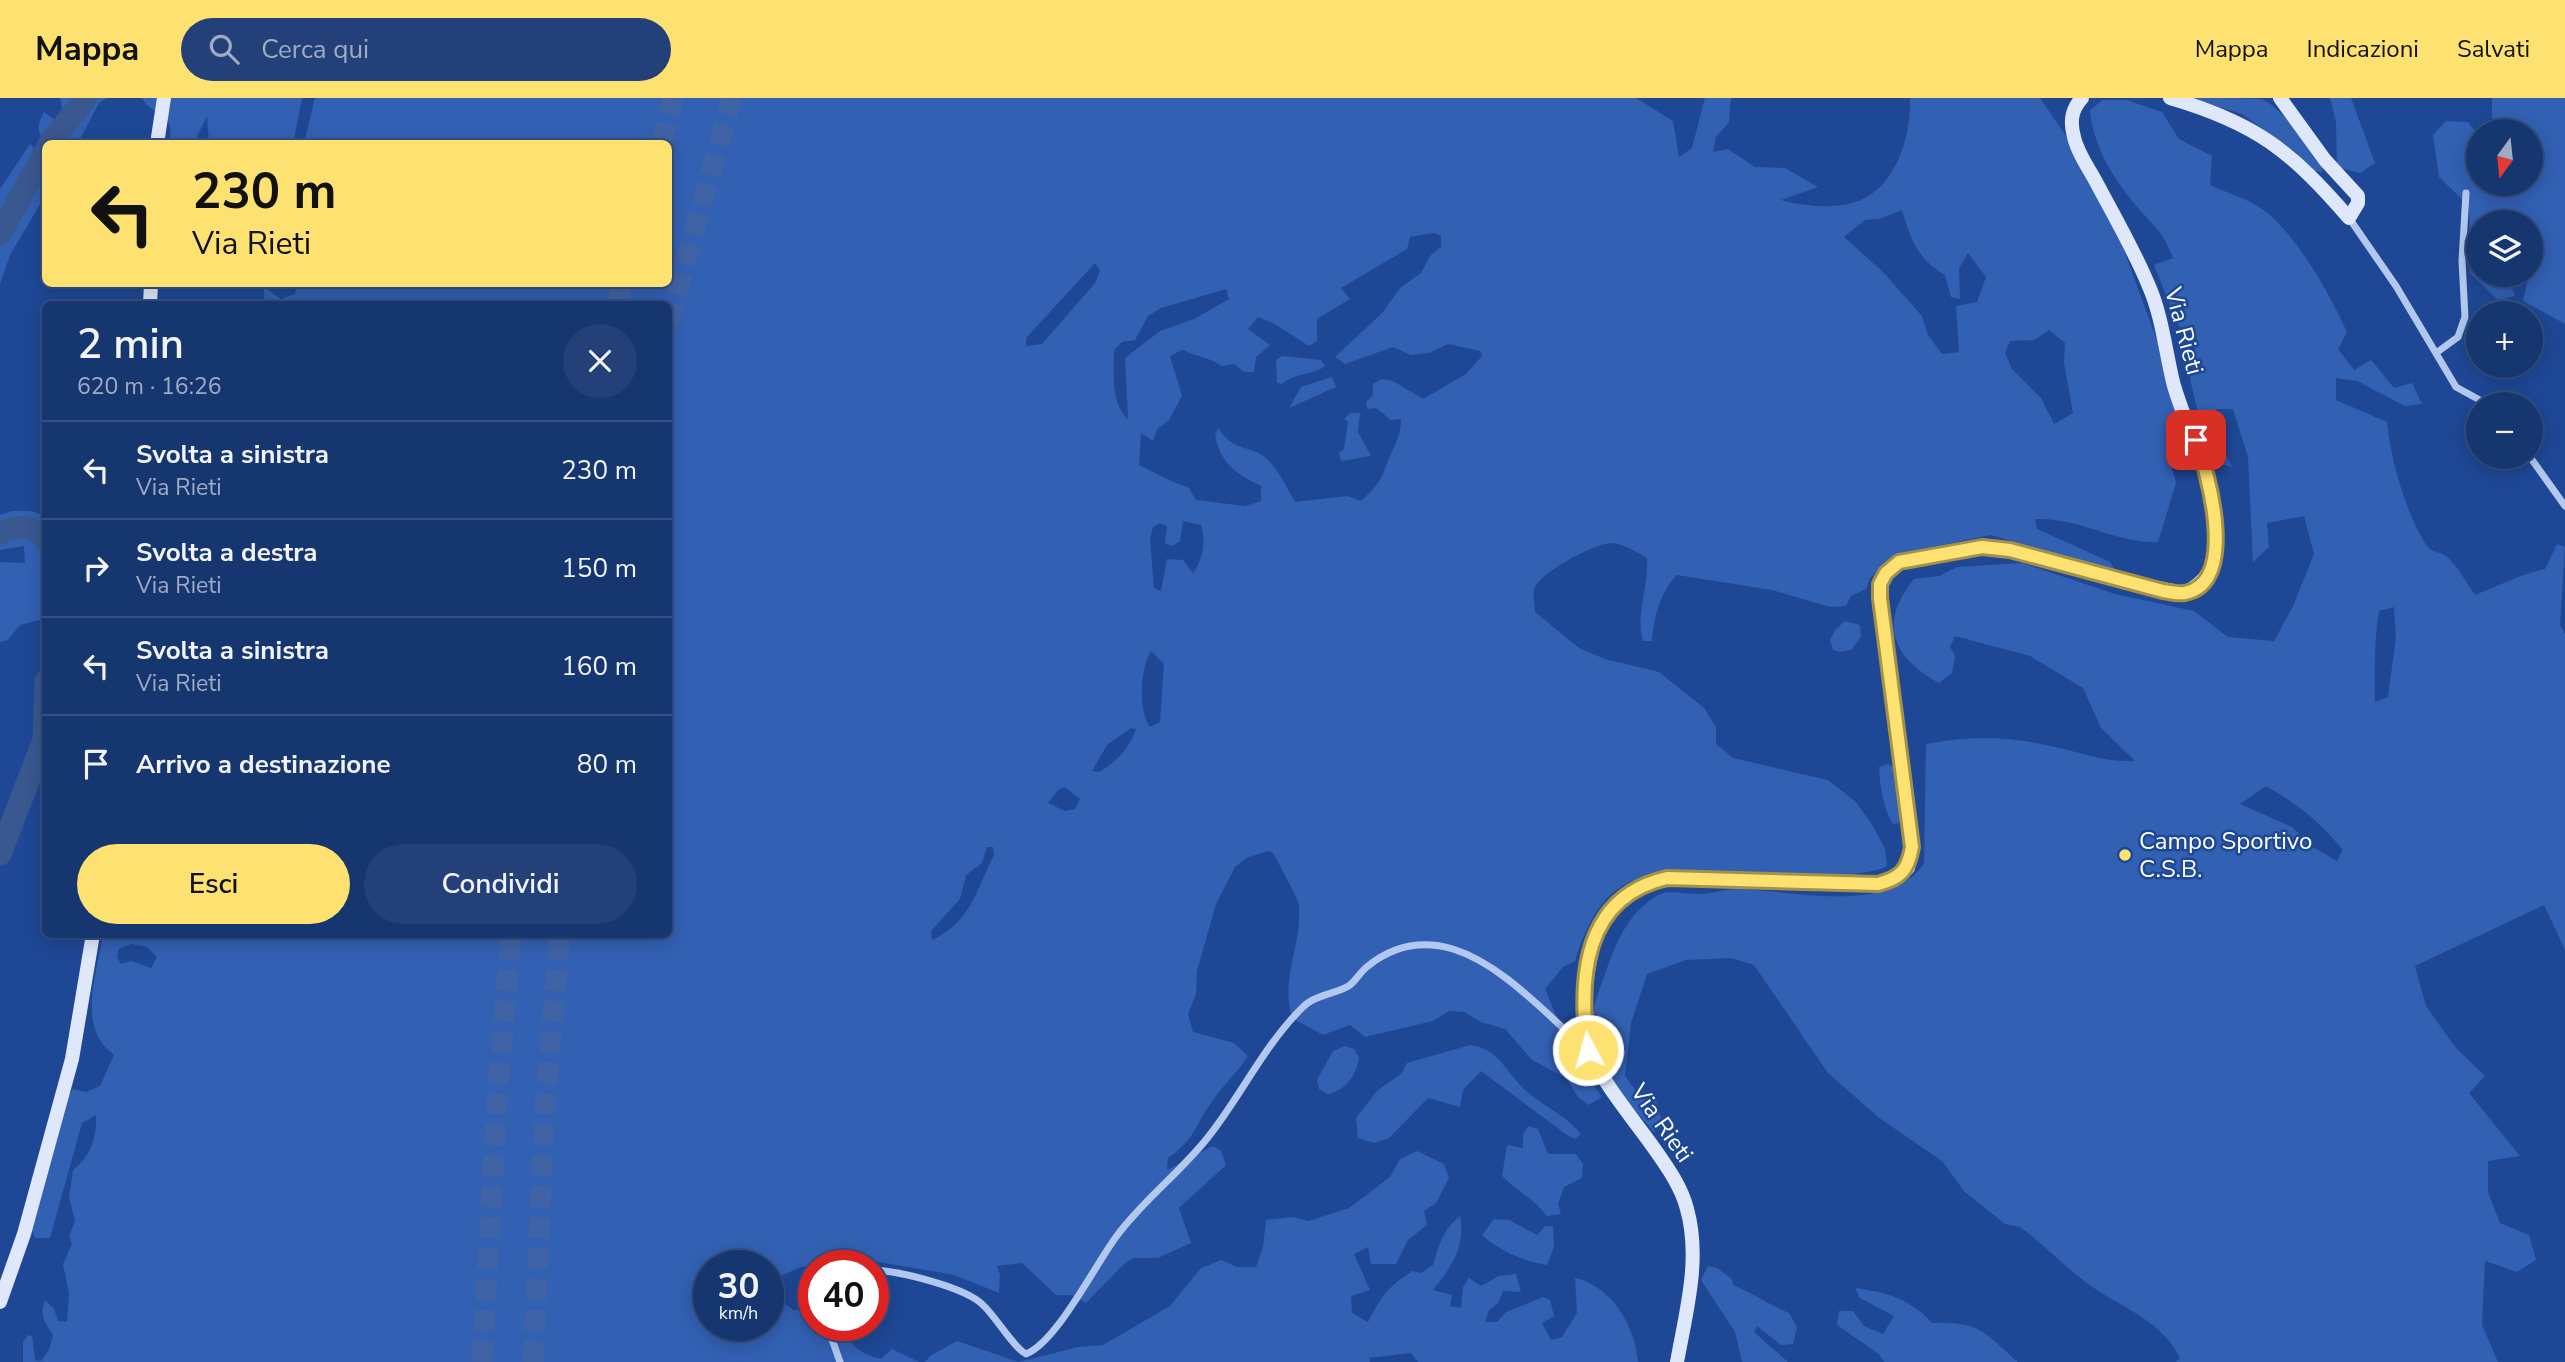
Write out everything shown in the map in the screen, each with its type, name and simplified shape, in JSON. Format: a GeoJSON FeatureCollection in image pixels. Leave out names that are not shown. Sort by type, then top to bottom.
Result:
{"type":"FeatureCollection","features":[{"type":"Feature","properties":{"kind":"street"},"geometry":{"type":"LineString","coordinates":[[158,140],[164,98]]}},
{"type":"Feature","properties":{"kind":"street","name":"Via Rieti"},"geometry":{"type":"LineString","coordinates":[[1677,1362],[1692,1271],[1692,1229],[1687,1206],[1661,1158],[1605,1081],[1588,1050],[1583,989],[1596,932],[1616,902],[1634,889],[1667,878],[1878,884],[1894,880],[1908,868],[1912,847],[1880,598],[1880,584],[1886,573],[1899,562],[1982,547],[2010,550],[2163,591],[2183,593],[2195,589],[2208,578],[2216,548],[2205,466],[2173,384],[2166,345],[2149,286],[2074,141],[2073,112],[2082,98]]}},
{"type":"Feature","properties":{"kind":"street"},"geometry":{"type":"LineString","coordinates":[[2170,98],[2237,121],[2268,138],[2315,178],[2349,218],[2456,387],[2466,392]]}},
{"type":"Feature","properties":{"kind":"street"},"geometry":{"type":"LineString","coordinates":[[2280,98],[2325,160],[2358,196],[2358,203],[2349,218]]}},
{"type":"Feature","properties":{"kind":"street"},"geometry":{"type":"LineString","coordinates":[[2436,352],[2458,337],[2465,317],[2462,261],[2466,193]]}},
{"type":"Feature","properties":{"kind":"street"},"geometry":{"type":"LineString","coordinates":[[2538,469],[2564,506]]}},
{"type":"Feature","properties":{"kind":"street"},"geometry":{"type":"LineString","coordinates":[[0,1302],[24,1234],[72,1059],[92,938]]}},
{"type":"Feature","properties":{"kind":"street"},"geometry":{"type":"LineString","coordinates":[[889,1272],[975,1298],[1010,1336],[1019,1350],[1027,1354],[1032,1352],[1048,1338],[1117,1236],[1210,1135],[1260,1060],[1304,1005],[1329,991],[1348,987],[1367,966],[1389,952],[1409,945],[1452,949],[1505,976],[1588,1050]]}},
{"type":"Feature","properties":{"kind":"street"},"geometry":{"type":"LineString","coordinates":[[832,1341],[839,1362]]}},
{"type":"Feature","properties":{"kind":"shaded area"},"geometry":{"type":"Polygon","coordinates":[[[60,98],[107,98],[99,103],[80,140],[44,140],[39,132],[39,124],[44,112],[55,120],[63,114],[60,98]]]}},
{"type":"Feature","properties":{"kind":"shaded area"},"geometry":{"type":"Polygon","coordinates":[[[142,98],[302,98],[294,140],[209,140],[207,116],[195,140],[169,140],[170,125],[167,120],[142,98]]]}},
{"type":"Feature","properties":{"kind":"shaded area"},"geometry":{"type":"Polygon","coordinates":[[[315,98],[1636,98],[1673,121],[1679,157],[1692,148],[1705,98],[1731,98],[1729,122],[1716,137],[1713,152],[1728,149],[1755,167],[1785,168],[1818,187],[1781,200],[1826,206],[1861,200],[1889,176],[1906,138],[1910,98],[2040,98],[2068,139],[2119,237],[2189,427],[2185,446],[2170,460],[2176,483],[2158,542],[2126,539],[2051,519],[2035,519],[2037,529],[2110,562],[2116,571],[1991,535],[1898,554],[1870,578],[1866,589],[1851,596],[1846,606],[1830,607],[1772,590],[1677,575],[1666,589],[1659,605],[1652,641],[1643,641],[1641,631],[1647,558],[1626,547],[1604,544],[1568,560],[1545,575],[1534,590],[1535,612],[1579,648],[1605,659],[1659,672],[1704,708],[1716,727],[1716,744],[1733,758],[1828,780],[1856,802],[1873,826],[1885,849],[1887,866],[1845,875],[1815,876],[1666,873],[1646,876],[1616,890],[1596,913],[1575,961],[1563,967],[1545,989],[1572,1054],[1602,1097],[1588,1105],[1578,1097],[1566,1078],[1532,1060],[1505,1029],[1481,1022],[1464,1012],[1449,1011],[1433,1021],[1365,1037],[1350,1025],[1323,1035],[1292,1018],[1288,989],[1299,906],[1273,853],[1268,851],[1246,858],[1235,867],[1216,904],[1197,971],[1196,994],[1188,1014],[1193,1032],[1234,1043],[1248,1056],[1215,1097],[1190,1138],[1168,1158],[1167,1170],[1213,1146],[1221,1151],[1226,1165],[1179,1208],[1191,1243],[1158,1258],[1134,1258],[1125,1263],[1086,1303],[1071,1295],[1056,1295],[1022,1263],[997,1266],[1000,1275],[999,1293],[954,1275],[889,1264],[889,1250],[798,1250],[798,1268],[784,1274],[784,1250],[693,1250],[693,1341],[784,1341],[784,1302],[793,1310],[798,1310],[798,1341],[849,1341],[861,1351],[881,1359],[892,1349],[919,1362],[23,1362],[23,1342],[28,1335],[32,1336],[35,1360],[41,1361],[49,1350],[53,1335],[43,1315],[45,1300],[54,1309],[58,1321],[67,1322],[69,1293],[63,1264],[72,1244],[69,1236],[75,1221],[69,1197],[73,1170],[92,1146],[96,1115],[82,1123],[50,1238],[35,1238],[31,1227],[63,1107],[73,1089],[86,1092],[100,1086],[114,1055],[102,1044],[92,1015],[94,983],[102,938],[672,938],[672,301],[265,301],[264,287],[281,299],[295,294],[296,287],[672,287],[672,140],[305,140],[315,98]],[[1902,210],[1879,219],[1865,220],[1844,237],[1883,272],[1922,316],[1928,335],[1942,354],[1959,352],[1956,306],[1977,302],[1986,277],[1968,253],[1959,268],[1960,299],[1951,297],[1945,275],[1928,262],[1916,247],[1902,210]],[[1434,233],[1410,237],[1407,249],[1341,288],[1350,299],[1317,319],[1317,341],[1309,346],[1273,323],[1258,317],[1248,329],[1270,345],[1256,357],[1254,372],[1244,372],[1234,364],[1222,366],[1182,350],[1170,356],[1182,396],[1169,420],[1157,429],[1153,441],[1141,433],[1139,465],[1188,487],[1196,500],[1245,506],[1261,501],[1261,486],[1236,471],[1225,460],[1217,444],[1215,434],[1218,428],[1230,442],[1255,451],[1268,460],[1295,502],[1347,496],[1361,501],[1382,476],[1401,425],[1401,419],[1391,420],[1376,408],[1367,409],[1366,402],[1373,395],[1373,384],[1382,379],[1393,381],[1423,399],[1466,374],[1482,356],[1480,351],[1448,344],[1429,353],[1411,355],[1393,347],[1345,364],[1335,357],[1383,312],[1400,288],[1421,273],[1430,256],[1441,247],[1441,236],[1434,233]],[[1095,263],[1026,338],[1026,346],[1042,344],[1095,283],[1100,271],[1095,263]],[[1226,289],[1161,308],[1148,316],[1135,340],[1122,342],[1114,350],[1116,396],[1128,419],[1125,358],[1160,331],[1194,319],[1229,299],[1226,289]],[[2049,330],[2034,340],[2010,341],[2005,353],[2012,369],[2041,398],[2054,424],[2073,413],[2064,363],[2065,343],[2049,330]],[[1183,521],[1180,541],[1172,546],[1165,543],[1167,526],[1160,523],[1153,527],[1150,539],[1154,588],[1161,591],[1167,559],[1183,560],[1193,573],[1196,568],[1203,544],[1201,525],[1183,521]],[[1151,651],[1147,659],[1142,700],[1150,727],[1160,722],[1164,664],[1151,651]],[[1131,728],[1107,745],[1092,771],[1099,772],[1122,754],[1136,729],[1131,728]],[[1065,787],[1058,790],[1048,803],[1065,811],[1075,809],[1080,799],[1065,787]],[[987,847],[982,863],[966,875],[960,899],[931,931],[932,940],[956,923],[971,904],[994,855],[993,847],[987,847]],[[131,944],[119,949],[117,958],[121,964],[131,961],[151,968],[157,957],[147,947],[131,944]]]}},
{"type":"Feature","properties":{"kind":"shaded area"},"geometry":{"type":"Polygon","coordinates":[[[2190,98],[2262,99],[2295,129],[2323,165],[2322,172],[2314,171],[2293,150],[2242,114],[2190,98]]]}},
{"type":"Feature","properties":{"kind":"shaded area"},"geometry":{"type":"Polygon","coordinates":[[[2330,98],[2351,98],[2375,163],[2360,173],[2337,167],[2336,122],[2330,98]]]}},
{"type":"Feature","properties":{"kind":"shaded area"},"geometry":{"type":"Polygon","coordinates":[[[2492,98],[2565,98],[2565,324],[2543,312],[2543,301],[2523,301],[2526,287],[2543,287],[2543,210],[2469,210],[2469,206],[2439,177],[2433,135],[2446,121],[2466,122],[2466,196],[2543,196],[2543,119],[2492,119],[2492,98]]]}},
{"type":"Feature","properties":{"kind":"shaded area"},"geometry":{"type":"Polygon","coordinates":[[[2103,100],[2126,100],[2162,112],[2179,139],[2212,156],[2210,185],[2256,205],[2270,215],[2296,244],[2331,299],[2347,332],[2338,349],[2354,370],[2371,360],[2394,388],[2412,383],[2422,404],[2405,406],[2357,381],[2336,378],[2336,400],[2387,422],[2401,486],[2420,534],[2429,548],[2450,560],[2475,595],[2545,569],[2557,544],[2565,547],[2560,625],[2565,634],[2565,950],[2544,905],[2415,966],[2426,1006],[2455,1047],[2485,1076],[2469,1093],[2520,1156],[2488,1161],[2488,1192],[2500,1223],[2529,1235],[2536,1260],[2517,1272],[2485,1261],[2482,1325],[2498,1362],[2176,1362],[2180,1358],[2173,1346],[2154,1326],[2087,1283],[2020,1227],[2005,1224],[1964,1191],[1942,1161],[1878,1117],[1828,1073],[1754,965],[1731,958],[1686,960],[1647,974],[1631,1023],[1625,1076],[1641,1098],[1655,1097],[1661,1118],[1654,1132],[1606,1072],[1594,1044],[1591,1029],[1594,1009],[1613,953],[1630,920],[1647,902],[1658,895],[1673,892],[1705,894],[1737,889],[1811,895],[1863,895],[1887,890],[1907,880],[1924,864],[1926,744],[1975,738],[2006,739],[2038,743],[2105,759],[2135,761],[2101,728],[2083,688],[2030,656],[1955,636],[1950,647],[1955,656],[1952,673],[1939,683],[1923,673],[1910,662],[1895,638],[1896,610],[1914,579],[1939,576],[1957,567],[2022,563],[2115,594],[2194,611],[2228,637],[2274,641],[2293,606],[2314,554],[2304,516],[2267,523],[2269,547],[2253,562],[2248,457],[2233,409],[2216,409],[2219,440],[2232,467],[2217,463],[2200,421],[2190,379],[2197,338],[2178,325],[2154,265],[2173,258],[2163,237],[2122,188],[2107,163],[2096,137],[2090,110],[2103,100]],[[2394,607],[2379,611],[2375,702],[2388,697],[2396,638],[2394,607]],[[2266,786],[2240,804],[2292,827],[2311,846],[2337,861],[2343,850],[2325,830],[2298,807],[2266,786]]]}},
{"type":"Feature","properties":{"kind":"shaded area"},"geometry":{"type":"Polygon","coordinates":[[[30,144],[42,152],[42,201],[10,255],[0,284],[0,189],[30,144]]]}},
{"type":"Feature","properties":{"kind":"shaded area"},"geometry":{"type":"Polygon","coordinates":[[[2485,287],[2512,287],[2515,296],[2498,300],[2485,287]]]}},
{"type":"Feature","properties":{"kind":"shaded area"},"geometry":{"type":"Polygon","coordinates":[[[1282,356],[1321,360],[1325,366],[1282,384],[1277,383],[1276,360],[1282,356]]]}},
{"type":"Feature","properties":{"kind":"shaded area"},"geometry":{"type":"Polygon","coordinates":[[[1332,377],[1336,387],[1289,408],[1301,387],[1332,377]]]}},
{"type":"Feature","properties":{"kind":"shaded area"},"geometry":{"type":"Polygon","coordinates":[[[1350,413],[1360,413],[1358,432],[1371,456],[1341,461],[1339,453],[1344,449],[1348,422],[1344,419],[1350,413]]]}},
{"type":"Feature","properties":{"kind":"shaded area"},"geometry":{"type":"Polygon","coordinates":[[[12,511],[31,511],[42,515],[42,527],[26,522],[0,527],[0,515],[12,511]]]}},
{"type":"Feature","properties":{"kind":"shaded area"},"geometry":{"type":"Polygon","coordinates":[[[16,533],[38,538],[42,544],[42,619],[20,625],[8,640],[0,642],[0,562],[25,563],[24,546],[0,550],[0,540],[16,533]]]}},
{"type":"Feature","properties":{"kind":"shaded area"},"geometry":{"type":"Polygon","coordinates":[[[1845,621],[1860,625],[1861,637],[1851,650],[1840,652],[1833,650],[1830,640],[1835,630],[1845,621]]]}},
{"type":"Feature","properties":{"kind":"shaded area"},"geometry":{"type":"Polygon","coordinates":[[[1888,764],[1897,769],[1902,813],[1899,823],[1893,824],[1884,804],[1879,774],[1879,767],[1888,764]]]}},
{"type":"Feature","properties":{"kind":"shaded area"},"geometry":{"type":"Polygon","coordinates":[[[1470,1045],[1480,1047],[1495,1056],[1524,1089],[1568,1121],[1581,1134],[1575,1139],[1567,1135],[1481,1071],[1463,1090],[1460,1107],[1428,1098],[1389,1138],[1374,1143],[1358,1138],[1356,1118],[1377,1091],[1402,1073],[1407,1063],[1470,1045]]]}},
{"type":"Feature","properties":{"kind":"shaded area"},"geometry":{"type":"Polygon","coordinates":[[[1345,1046],[1354,1049],[1359,1058],[1355,1071],[1345,1086],[1328,1094],[1319,1089],[1317,1080],[1333,1051],[1345,1046]]]}},
{"type":"Feature","properties":{"kind":"shaded area"},"geometry":{"type":"Polygon","coordinates":[[[1529,1126],[1538,1129],[1548,1154],[1576,1154],[1583,1164],[1582,1178],[1564,1187],[1558,1204],[1561,1214],[1547,1216],[1502,1176],[1507,1145],[1523,1148],[1523,1134],[1529,1126]]]}},
{"type":"Feature","properties":{"kind":"shaded area"},"geometry":{"type":"Polygon","coordinates":[[[1417,1151],[1444,1164],[1449,1178],[1436,1203],[1424,1211],[1427,1225],[1408,1240],[1396,1264],[1371,1264],[1368,1247],[1354,1254],[1370,1290],[1351,1296],[1352,1313],[1368,1322],[1382,1298],[1396,1283],[1412,1271],[1421,1273],[1433,1265],[1446,1232],[1460,1216],[1461,1237],[1456,1256],[1433,1290],[1452,1295],[1450,1306],[1461,1308],[1463,1287],[1469,1278],[1481,1286],[1499,1276],[1516,1274],[1521,1292],[1503,1291],[1498,1303],[1489,1310],[1485,1322],[1497,1322],[1506,1312],[1543,1297],[1550,1300],[1554,1316],[1542,1323],[1551,1340],[1562,1337],[1577,1313],[1575,1278],[1600,1289],[1619,1310],[1632,1335],[1638,1362],[1418,1362],[1411,1353],[1369,1358],[1370,1362],[1019,1362],[1078,1347],[1103,1345],[1170,1306],[1201,1268],[1221,1260],[1237,1267],[1256,1267],[1263,1247],[1266,1220],[1293,1217],[1309,1221],[1349,1208],[1390,1177],[1400,1159],[1417,1151]]]}},
{"type":"Feature","properties":{"kind":"shaded area"},"geometry":{"type":"Polygon","coordinates":[[[1494,1219],[1509,1220],[1537,1235],[1545,1226],[1553,1226],[1554,1247],[1547,1265],[1512,1254],[1482,1235],[1494,1219]]]}},
{"type":"Feature","properties":{"kind":"shaded area"},"geometry":{"type":"Polygon","coordinates":[[[1708,1266],[1717,1268],[1732,1279],[1733,1285],[1789,1313],[1797,1327],[1793,1344],[1781,1345],[1757,1326],[1754,1332],[1788,1362],[1742,1362],[1735,1332],[1701,1280],[1708,1266]]]}},
{"type":"Feature","properties":{"kind":"shaded area"},"geometry":{"type":"Polygon","coordinates":[[[1855,1288],[1907,1302],[1932,1323],[1961,1324],[1980,1330],[2018,1362],[1884,1362],[1879,1354],[1837,1325],[1839,1311],[1853,1311],[1864,1326],[1883,1334],[1894,1316],[1860,1298],[1855,1288]]]}},
{"type":"Feature","properties":{"kind":"shaded area"},"geometry":{"type":"Polygon","coordinates":[[[957,1341],[1019,1362],[925,1362],[930,1356],[957,1341]]]}},
{"type":"Feature","properties":{"kind":"waterway"},"geometry":{"type":"LineString","coordinates":[[52,140],[86,98]]}},
{"type":"Feature","properties":{"kind":"waterway"},"geometry":{"type":"LineString","coordinates":[[0,234],[42,157]]}},
{"type":"Feature","properties":{"kind":"waterway"},"geometry":{"type":"LineString","coordinates":[[0,533],[13,528],[24,528],[42,536]]}},
{"type":"Feature","properties":{"kind":"waterway"},"geometry":{"type":"LineString","coordinates":[[0,854],[42,745]]}},
{"type":"Feature","properties":{"kind":"tunnel"},"geometry":{"type":"LineString","coordinates":[[662,140],[673,98]]}},
{"type":"Feature","properties":{"kind":"tunnel"},"geometry":{"type":"LineString","coordinates":[[672,310],[732,98]]}},
{"type":"Feature","properties":{"kind":"tunnel"},"geometry":{"type":"LineString","coordinates":[[618,301],[621,287]]}},
{"type":"Feature","properties":{"kind":"tunnel"},"geometry":{"type":"LineString","coordinates":[[482,1362],[497,1103],[511,938]]}},
{"type":"Feature","properties":{"kind":"tunnel"},"geometry":{"type":"LineString","coordinates":[[533,1362],[545,1106],[560,938]]}},
{"type":"Feature","properties":{"kind":"place","name":"Campo Sportivo C.S.B."},"geometry":{"type":"Point","coordinates":[2125,855]}},
{"type":"Feature","properties":{"kind":"route"},"geometry":{"type":"LineString","coordinates":[[1588,1050],[1583,989],[1596,932],[1606,913],[1634,889],[1667,878],[1878,884],[1894,880],[1908,868],[1912,847],[1880,598],[1880,584],[1886,573],[1899,562],[1982,547],[2010,550],[2163,591],[2183,593],[2195,589],[2208,578],[2216,548],[2205,466],[2196,440]]}}]}
